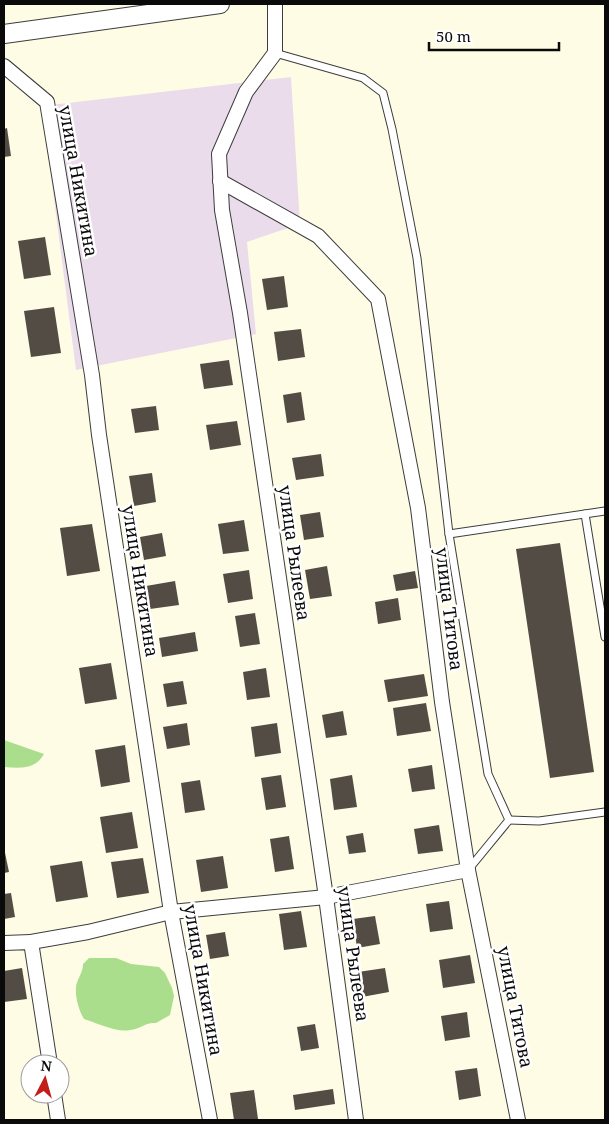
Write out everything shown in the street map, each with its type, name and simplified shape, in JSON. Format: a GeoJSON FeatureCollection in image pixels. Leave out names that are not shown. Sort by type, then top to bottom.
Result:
{"type":"FeatureCollection","features":[{"type":"Feature","properties":{"kind":"street"},"geometry":{"type":"LineString","coordinates":[[4,34],[220,4]]}},
{"type":"Feature","properties":{"kind":"street"},"geometry":{"type":"LineString","coordinates":[[275,4],[275,53]]}},
{"type":"Feature","properties":{"kind":"street","name":"улица Рылеева"},"geometry":{"type":"LineString","coordinates":[[275,53],[246,92],[220,154],[222,210],[241,322],[326,897],[356,1120]]}},
{"type":"Feature","properties":{"kind":"street","name":"улица Никитина"},"geometry":{"type":"LineString","coordinates":[[4,66],[47,102],[92,375],[171,912],[210,1120]]}},
{"type":"Feature","properties":{"kind":"street","name":"улица Титова"},"geometry":{"type":"LineString","coordinates":[[220,181],[318,236],[378,299],[418,508],[442,702],[468,870],[518,1120]]}},
{"type":"Feature","properties":{"kind":"street"},"geometry":{"type":"LineString","coordinates":[[4,943],[31,942],[88,932],[171,912],[326,897],[468,870]]}},
{"type":"Feature","properties":{"kind":"street"},"geometry":{"type":"LineString","coordinates":[[31,942],[48,1054]]}},
{"type":"Feature","properties":{"kind":"street"},"geometry":{"type":"LineString","coordinates":[[56,1104],[58,1120]]}},
{"type":"Feature","properties":{"kind":"lane"},"geometry":{"type":"LineString","coordinates":[[275,53],[363,78],[383,93],[392,129],[417,258],[448,534],[488,774],[509,820]]}},
{"type":"Feature","properties":{"kind":"lane"},"geometry":{"type":"LineString","coordinates":[[448,534],[605,512]]}},
{"type":"Feature","properties":{"kind":"lane"},"geometry":{"type":"LineString","coordinates":[[586,514],[603,608],[605,636]]}},
{"type":"Feature","properties":{"kind":"lane"},"geometry":{"type":"LineString","coordinates":[[509,820],[539,821],[605,812]]}},
{"type":"Feature","properties":{"kind":"lane"},"geometry":{"type":"LineString","coordinates":[[468,870],[509,820]]}},
{"type":"Feature","properties":{"kind":"shaded area"},"geometry":{"type":"Polygon","coordinates":[[[291,77],[300,224],[247,242],[256,334],[76,370],[42,106],[291,77]]]}},
{"type":"Feature","properties":{"kind":"green space"},"geometry":{"type":"Polygon","coordinates":[[[4,740],[44,754],[36,763],[27,767],[4,767],[4,740]]]}},
{"type":"Feature","properties":{"kind":"green space"},"geometry":{"type":"Polygon","coordinates":[[[89,958],[116,958],[131,964],[159,967],[165,973],[174,996],[170,1015],[156,1023],[125,1031],[84,1019],[78,1004],[76,987],[83,964],[89,958]]]}},
{"type":"Feature","properties":{"kind":"building"},"geometry":{"type":"Polygon","coordinates":[[[7,128],[11,156],[4,157],[4,129],[7,128]]]}},
{"type":"Feature","properties":{"kind":"building"},"geometry":{"type":"Polygon","coordinates":[[[45,237],[51,275],[24,279],[18,241],[45,237]]]}},
{"type":"Feature","properties":{"kind":"building"},"geometry":{"type":"Polygon","coordinates":[[[284,276],[288,307],[267,310],[262,279],[284,276]]]}},
{"type":"Feature","properties":{"kind":"building"},"geometry":{"type":"Polygon","coordinates":[[[54,307],[61,353],[31,357],[24,311],[54,307]]]}},
{"type":"Feature","properties":{"kind":"building"},"geometry":{"type":"Polygon","coordinates":[[[301,329],[305,357],[278,361],[274,332],[301,329]]]}},
{"type":"Feature","properties":{"kind":"building"},"geometry":{"type":"Polygon","coordinates":[[[229,360],[233,385],[204,389],[200,364],[229,360]]]}},
{"type":"Feature","properties":{"kind":"building"},"geometry":{"type":"Polygon","coordinates":[[[301,392],[305,420],[287,423],[283,395],[301,392]]]}},
{"type":"Feature","properties":{"kind":"building"},"geometry":{"type":"Polygon","coordinates":[[[156,406],[159,430],[135,433],[131,409],[156,406]]]}},
{"type":"Feature","properties":{"kind":"building"},"geometry":{"type":"Polygon","coordinates":[[[237,421],[241,445],[210,450],[206,425],[237,421]]]}},
{"type":"Feature","properties":{"kind":"building"},"geometry":{"type":"Polygon","coordinates":[[[321,454],[324,476],[296,480],[292,458],[321,454]]]}},
{"type":"Feature","properties":{"kind":"building"},"geometry":{"type":"Polygon","coordinates":[[[152,473],[156,502],[134,506],[129,476],[152,473]]]}},
{"type":"Feature","properties":{"kind":"building"},"geometry":{"type":"Polygon","coordinates":[[[320,512],[324,537],[304,540],[300,515],[320,512]]]}},
{"type":"Feature","properties":{"kind":"building"},"geometry":{"type":"Polygon","coordinates":[[[244,520],[249,551],[223,554],[218,524],[244,520]]]}},
{"type":"Feature","properties":{"kind":"building"},"geometry":{"type":"Polygon","coordinates":[[[92,524],[100,571],[67,576],[60,528],[92,524]]]}},
{"type":"Feature","properties":{"kind":"building"},"geometry":{"type":"Polygon","coordinates":[[[162,533],[166,556],[144,560],[140,537],[162,533]]]}},
{"type":"Feature","properties":{"kind":"building"},"geometry":{"type":"Polygon","coordinates":[[[560,543],[594,772],[550,778],[516,549],[560,543]]]}},
{"type":"Feature","properties":{"kind":"building"},"geometry":{"type":"Polygon","coordinates":[[[327,566],[332,596],[310,599],[305,570],[327,566]]]}},
{"type":"Feature","properties":{"kind":"building"},"geometry":{"type":"Polygon","coordinates":[[[249,570],[253,599],[228,603],[223,574],[249,570]]]}},
{"type":"Feature","properties":{"kind":"building"},"geometry":{"type":"Polygon","coordinates":[[[415,571],[418,588],[396,591],[393,575],[415,571]]]}},
{"type":"Feature","properties":{"kind":"building"},"geometry":{"type":"Polygon","coordinates":[[[175,581],[179,605],[150,609],[146,586],[175,581]]]}},
{"type":"Feature","properties":{"kind":"building"},"geometry":{"type":"Polygon","coordinates":[[[398,598],[401,620],[378,624],[375,602],[398,598]]]}},
{"type":"Feature","properties":{"kind":"building"},"geometry":{"type":"Polygon","coordinates":[[[255,613],[260,644],[240,647],[235,616],[255,613]]]}},
{"type":"Feature","properties":{"kind":"building"},"geometry":{"type":"Polygon","coordinates":[[[195,632],[198,651],[162,657],[159,638],[195,632]]]}},
{"type":"Feature","properties":{"kind":"building"},"geometry":{"type":"Polygon","coordinates":[[[111,663],[117,699],[85,704],[79,668],[111,663]]]}},
{"type":"Feature","properties":{"kind":"building"},"geometry":{"type":"Polygon","coordinates":[[[266,668],[270,697],[247,700],[243,672],[266,668]]]}},
{"type":"Feature","properties":{"kind":"building"},"geometry":{"type":"Polygon","coordinates":[[[424,674],[428,696],[388,702],[384,680],[424,674]]]}},
{"type":"Feature","properties":{"kind":"building"},"geometry":{"type":"Polygon","coordinates":[[[183,681],[187,704],[167,707],[163,684],[183,681]]]}},
{"type":"Feature","properties":{"kind":"building"},"geometry":{"type":"Polygon","coordinates":[[[426,703],[431,731],[397,736],[393,708],[426,703]]]}},
{"type":"Feature","properties":{"kind":"building"},"geometry":{"type":"Polygon","coordinates":[[[343,711],[347,735],[326,738],[322,715],[343,711]]]}},
{"type":"Feature","properties":{"kind":"building"},"geometry":{"type":"Polygon","coordinates":[[[187,723],[190,745],[167,749],[163,727],[187,723]]]}},
{"type":"Feature","properties":{"kind":"building"},"geometry":{"type":"Polygon","coordinates":[[[277,723],[281,753],[255,757],[251,727],[277,723]]]}},
{"type":"Feature","properties":{"kind":"building"},"geometry":{"type":"Polygon","coordinates":[[[125,745],[130,782],[101,787],[95,750],[125,745]]]}},
{"type":"Feature","properties":{"kind":"building"},"geometry":{"type":"Polygon","coordinates":[[[432,765],[435,789],[412,792],[408,769],[432,765]]]}},
{"type":"Feature","properties":{"kind":"building"},"geometry":{"type":"Polygon","coordinates":[[[281,775],[286,807],[266,810],[261,778],[281,775]]]}},
{"type":"Feature","properties":{"kind":"building"},"geometry":{"type":"Polygon","coordinates":[[[352,775],[357,807],[334,810],[330,779],[352,775]]]}},
{"type":"Feature","properties":{"kind":"building"},"geometry":{"type":"Polygon","coordinates":[[[200,780],[205,810],[185,813],[181,783],[200,780]]]}},
{"type":"Feature","properties":{"kind":"building"},"geometry":{"type":"Polygon","coordinates":[[[132,812],[138,848],[106,853],[100,817],[132,812]]]}},
{"type":"Feature","properties":{"kind":"building"},"geometry":{"type":"Polygon","coordinates":[[[439,825],[443,851],[418,854],[414,829],[439,825]]]}},
{"type":"Feature","properties":{"kind":"building"},"geometry":{"type":"Polygon","coordinates":[[[363,833],[366,852],[349,854],[346,836],[363,833]]]}},
{"type":"Feature","properties":{"kind":"building"},"geometry":{"type":"Polygon","coordinates":[[[289,836],[294,869],[275,872],[270,839],[289,836]]]}},
{"type":"Feature","properties":{"kind":"building"},"geometry":{"type":"Polygon","coordinates":[[[4,848],[9,872],[4,873],[4,848]]]}},
{"type":"Feature","properties":{"kind":"building"},"geometry":{"type":"Polygon","coordinates":[[[223,856],[228,888],[201,892],[196,860],[223,856]]]}},
{"type":"Feature","properties":{"kind":"building"},"geometry":{"type":"Polygon","coordinates":[[[143,858],[149,893],[117,898],[111,862],[143,858]]]}},
{"type":"Feature","properties":{"kind":"building"},"geometry":{"type":"Polygon","coordinates":[[[82,861],[88,897],[56,902],[50,866],[82,861]]]}},
{"type":"Feature","properties":{"kind":"building"},"geometry":{"type":"Polygon","coordinates":[[[11,893],[15,917],[4,919],[4,894],[11,893]]]}},
{"type":"Feature","properties":{"kind":"building"},"geometry":{"type":"Polygon","coordinates":[[[449,901],[453,929],[430,932],[426,904],[449,901]]]}},
{"type":"Feature","properties":{"kind":"building"},"geometry":{"type":"Polygon","coordinates":[[[301,911],[307,947],[284,950],[279,914],[301,911]]]}},
{"type":"Feature","properties":{"kind":"building"},"geometry":{"type":"Polygon","coordinates":[[[375,916],[380,944],[357,948],[353,919],[375,916]]]}},
{"type":"Feature","properties":{"kind":"building"},"geometry":{"type":"Polygon","coordinates":[[[225,932],[229,956],[210,959],[206,935],[225,932]]]}},
{"type":"Feature","properties":{"kind":"building"},"geometry":{"type":"Polygon","coordinates":[[[470,955],[475,983],[443,988],[439,960],[470,955]]]}},
{"type":"Feature","properties":{"kind":"building"},"geometry":{"type":"Polygon","coordinates":[[[22,968],[27,999],[4,1002],[4,971],[22,968]]]}},
{"type":"Feature","properties":{"kind":"building"},"geometry":{"type":"Polygon","coordinates":[[[385,968],[389,992],[362,997],[358,972],[385,968]]]}},
{"type":"Feature","properties":{"kind":"building"},"geometry":{"type":"Polygon","coordinates":[[[467,1012],[470,1037],[445,1041],[441,1016],[467,1012]]]}},
{"type":"Feature","properties":{"kind":"building"},"geometry":{"type":"Polygon","coordinates":[[[315,1024],[319,1048],[301,1051],[297,1027],[315,1024]]]}},
{"type":"Feature","properties":{"kind":"building"},"geometry":{"type":"Polygon","coordinates":[[[477,1068],[481,1096],[459,1100],[455,1071],[477,1068]]]}},
{"type":"Feature","properties":{"kind":"building"},"geometry":{"type":"Polygon","coordinates":[[[333,1089],[335,1104],[295,1110],[293,1095],[333,1089]]]}},
{"type":"Feature","properties":{"kind":"building"},"geometry":{"type":"Polygon","coordinates":[[[254,1090],[258,1119],[234,1120],[230,1093],[254,1090]]]}}]}
